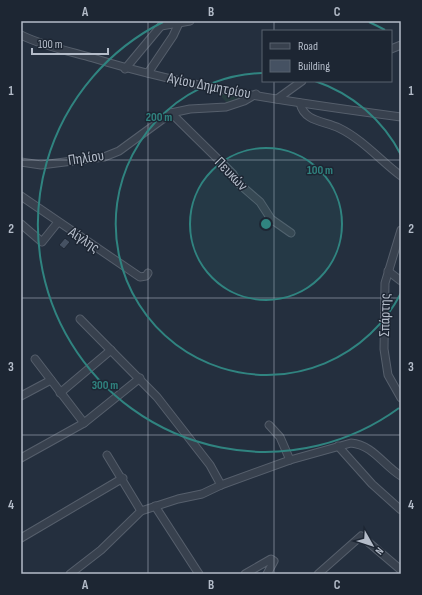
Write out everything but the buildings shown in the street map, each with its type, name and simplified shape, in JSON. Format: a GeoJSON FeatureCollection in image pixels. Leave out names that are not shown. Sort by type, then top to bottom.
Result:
{"type":"FeatureCollection","features":[{"type":"Feature","properties":{"kind":"street"},"geometry":{"type":"LineString","coordinates":[[125,69],[163,24],[190,21]]}},
{"type":"Feature","properties":{"kind":"street"},"geometry":{"type":"LineString","coordinates":[[148,73],[173,36],[179,23]]}},
{"type":"Feature","properties":{"kind":"street","name":"Αγίου Δημητρίου"},"geometry":{"type":"LineString","coordinates":[[21,35],[38,43],[125,69],[214,88],[256,94],[276,99],[401,117]]}},
{"type":"Feature","properties":{"kind":"street"},"geometry":{"type":"LineString","coordinates":[[276,99],[301,82]]}},
{"type":"Feature","properties":{"kind":"street","name":"Πηλίου"},"geometry":{"type":"LineString","coordinates":[[21,162],[41,165],[104,157],[119,150],[171,113],[190,109],[226,107],[244,101],[256,94]]}},
{"type":"Feature","properties":{"kind":"street"},"geometry":{"type":"LineString","coordinates":[[300,103],[302,110],[306,115],[340,129],[401,176]]}},
{"type":"Feature","properties":{"kind":"street","name":"Πευκών"},"geometry":{"type":"LineString","coordinates":[[171,113],[232,174],[237,182],[260,202],[271,219],[291,232]]}},
{"type":"Feature","properties":{"kind":"street","name":"Αίγλης"},"geometry":{"type":"LineString","coordinates":[[21,196],[140,277],[146,276],[148,273]]}},
{"type":"Feature","properties":{"kind":"street"},"geometry":{"type":"LineString","coordinates":[[21,224],[42,242],[58,222]]}},
{"type":"Feature","properties":{"kind":"street","name":"Σπάρτης"},"geometry":{"type":"LineString","coordinates":[[401,230],[385,283],[384,358],[388,375],[401,398]]}},
{"type":"Feature","properties":{"kind":"street"},"geometry":{"type":"LineString","coordinates":[[388,271],[401,281]]}},
{"type":"Feature","properties":{"kind":"street"},"geometry":{"type":"LineString","coordinates":[[80,319],[140,378],[210,465],[221,485]]}},
{"type":"Feature","properties":{"kind":"street"},"geometry":{"type":"LineString","coordinates":[[60,393],[111,350]]}},
{"type":"Feature","properties":{"kind":"street"},"geometry":{"type":"LineString","coordinates":[[35,359],[84,423]]}},
{"type":"Feature","properties":{"kind":"street"},"geometry":{"type":"LineString","coordinates":[[21,458],[84,423],[140,378]]}},
{"type":"Feature","properties":{"kind":"street"},"geometry":{"type":"LineString","coordinates":[[21,396],[50,380]]}},
{"type":"Feature","properties":{"kind":"street"},"geometry":{"type":"LineString","coordinates":[[269,425],[283,442],[290,460]]}},
{"type":"Feature","properties":{"kind":"street"},"geometry":{"type":"LineString","coordinates":[[70,574],[101,550],[141,511],[196,496],[221,485],[290,460],[351,442],[366,446],[385,464],[401,476]]}},
{"type":"Feature","properties":{"kind":"street"},"geometry":{"type":"LineString","coordinates":[[338,446],[372,484],[401,510]]}},
{"type":"Feature","properties":{"kind":"street"},"geometry":{"type":"LineString","coordinates":[[107,454],[123,478],[141,511]]}},
{"type":"Feature","properties":{"kind":"street"},"geometry":{"type":"LineString","coordinates":[[21,538],[123,478]]}},
{"type":"Feature","properties":{"kind":"street"},"geometry":{"type":"LineString","coordinates":[[155,506],[199,574]]}},
{"type":"Feature","properties":{"kind":"street"},"geometry":{"type":"LineString","coordinates":[[318,574],[362,536],[401,570]]}},
{"type":"Feature","properties":{"kind":"street"},"geometry":{"type":"LineString","coordinates":[[245,574],[271,559],[274,561],[267,574]]}},
{"type":"Feature","properties":{"kind":"green space"},"geometry":{"type":"Polygon","coordinates":[[[216,91],[247,96],[227,103],[216,91]]]}}]}
